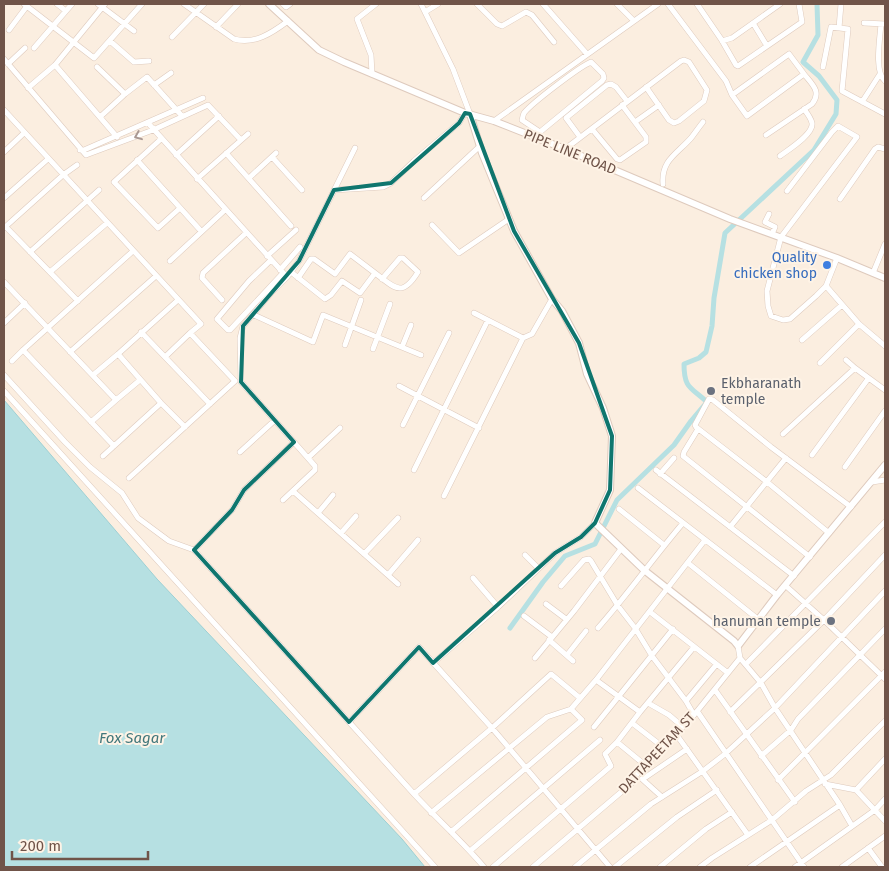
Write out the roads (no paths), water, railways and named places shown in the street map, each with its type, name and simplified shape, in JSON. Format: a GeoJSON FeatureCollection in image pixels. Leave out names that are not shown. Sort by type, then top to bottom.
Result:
{"type":"FeatureCollection","features":[{"type":"Feature","properties":{"kind":"street"},"geometry":{"type":"LineString","coordinates":[[57,4],[66,11]]}},
{"type":"Feature","properties":{"kind":"street"},"geometry":{"type":"LineString","coordinates":[[34,48],[72,4]]}},
{"type":"Feature","properties":{"kind":"street"},"geometry":{"type":"LineString","coordinates":[[9,30],[25,5],[94,58],[142,4]]}},
{"type":"Feature","properties":{"kind":"street"},"geometry":{"type":"LineString","coordinates":[[184,4],[197,11],[234,39],[243,42],[271,34],[288,21]]}},
{"type":"Feature","properties":{"kind":"street"},"geometry":{"type":"LineString","coordinates":[[172,37],[204,4]]}},
{"type":"Feature","properties":{"kind":"street"},"geometry":{"type":"LineString","coordinates":[[216,27],[238,4]]}},
{"type":"Feature","properties":{"kind":"street","name":"PIPE LINE ROAD"},"geometry":{"type":"LineString","coordinates":[[269,4],[319,50],[372,74],[467,113],[494,121],[565,149],[730,219],[837,258],[885,278]]}},
{"type":"Feature","properties":{"kind":"street"},"geometry":{"type":"LineString","coordinates":[[283,4],[286,7],[290,4]]}},
{"type":"Feature","properties":{"kind":"street"},"geometry":{"type":"LineString","coordinates":[[372,74],[371,55],[357,19],[376,4]]}},
{"type":"Feature","properties":{"kind":"street"},"geometry":{"type":"LineString","coordinates":[[421,4],[453,69],[467,113],[509,219],[523,248],[552,299],[562,312],[578,343],[612,436],[610,490],[596,525],[555,553],[498,607],[433,662]]}},
{"type":"Feature","properties":{"kind":"street"},"geometry":{"type":"LineString","coordinates":[[425,12],[438,4]]}},
{"type":"Feature","properties":{"kind":"street"},"geometry":{"type":"LineString","coordinates":[[476,4],[497,24],[502,26],[526,12],[532,15],[554,42]]}},
{"type":"Feature","properties":{"kind":"street"},"geometry":{"type":"LineString","coordinates":[[543,4],[587,54]]}},
{"type":"Feature","properties":{"kind":"street"},"geometry":{"type":"LineString","coordinates":[[618,4],[634,21]]}},
{"type":"Feature","properties":{"kind":"street"},"geometry":{"type":"LineString","coordinates":[[494,121],[634,21],[649,6],[658,4]]}},
{"type":"Feature","properties":{"kind":"street"},"geometry":{"type":"LineString","coordinates":[[668,4],[726,81],[732,95],[747,116],[804,74]]}},
{"type":"Feature","properties":{"kind":"street"},"geometry":{"type":"LineString","coordinates":[[697,4],[737,66],[802,22],[799,4]]}},
{"type":"Feature","properties":{"kind":"street"},"geometry":{"type":"LineString","coordinates":[[722,41],[732,38],[780,4]]}},
{"type":"Feature","properties":{"kind":"street"},"geometry":{"type":"LineString","coordinates":[[839,28],[841,4]]}},
{"type":"Feature","properties":{"kind":"street"},"geometry":{"type":"LineString","coordinates":[[28,88],[55,65],[102,5],[134,31]]}},
{"type":"Feature","properties":{"kind":"street"},"geometry":{"type":"LineString","coordinates":[[753,23],[768,46]]}},
{"type":"Feature","properties":{"kind":"street"},"geometry":{"type":"LineString","coordinates":[[862,102],[880,74],[883,24],[864,23]]}},
{"type":"Feature","properties":{"kind":"street"},"geometry":{"type":"LineString","coordinates":[[823,67],[831,27],[848,29],[842,91],[885,114]]}},
{"type":"Feature","properties":{"kind":"street"},"geometry":{"type":"LineString","coordinates":[[110,42],[134,62],[149,61]]}},
{"type":"Feature","properties":{"kind":"street"},"geometry":{"type":"LineString","coordinates":[[24,48],[6,62],[80,150],[88,156],[153,130],[208,104],[241,140]]}},
{"type":"Feature","properties":{"kind":"street"},"geometry":{"type":"LineString","coordinates":[[732,95],[789,54],[817,90],[817,94],[814,101],[766,135]]}},
{"type":"Feature","properties":{"kind":"street"},"geometry":{"type":"LineString","coordinates":[[565,149],[646,87],[684,60],[689,62],[707,90],[704,101],[674,123],[669,120],[646,87]]}},
{"type":"Feature","properties":{"kind":"street"},"geometry":{"type":"LineString","coordinates":[[590,62],[603,74],[604,78],[540,132],[522,120],[523,114],[534,103],[577,70],[590,62]]}},
{"type":"Feature","properties":{"kind":"street"},"geometry":{"type":"LineString","coordinates":[[573,64],[577,70]]}},
{"type":"Feature","properties":{"kind":"street"},"geometry":{"type":"LineString","coordinates":[[55,65],[117,137]]}},
{"type":"Feature","properties":{"kind":"street"},"geometry":{"type":"LineString","coordinates":[[98,67],[125,94]]}},
{"type":"Feature","properties":{"kind":"street"},"geometry":{"type":"LineString","coordinates":[[154,85],[171,73]]}},
{"type":"Feature","properties":{"kind":"street"},"geometry":{"type":"LineString","coordinates":[[880,74],[885,81]]}},
{"type":"Feature","properties":{"kind":"street"},"geometry":{"type":"LineString","coordinates":[[100,117],[147,77],[182,116]]}},
{"type":"Feature","properties":{"kind":"street"},"geometry":{"type":"LineString","coordinates":[[580,137],[566,118],[607,85],[614,85],[627,102]]}},
{"type":"Feature","properties":{"kind":"street"},"geometry":{"type":"LineString","coordinates":[[529,96],[534,103]]}},
{"type":"Feature","properties":{"kind":"street"},"geometry":{"type":"LineString","coordinates":[[80,150],[117,137],[204,98]]}},
{"type":"Feature","properties":{"kind":"street"},"geometry":{"type":"LineString","coordinates":[[592,129],[617,159],[620,160],[638,148],[647,139],[622,105]]}},
{"type":"Feature","properties":{"kind":"street"},"geometry":{"type":"LineString","coordinates":[[635,122],[659,105]]}},
{"type":"Feature","properties":{"kind":"street"},"geometry":{"type":"LineString","coordinates":[[780,156],[805,137],[812,128],[812,122],[804,109]]}},
{"type":"Feature","properties":{"kind":"street"},"geometry":{"type":"LineString","coordinates":[[4,110],[201,324],[165,357]]}},
{"type":"Feature","properties":{"kind":"street"},"geometry":{"type":"LineString","coordinates":[[334,190],[383,187],[391,184],[459,123],[467,113]]}},
{"type":"Feature","properties":{"kind":"street"},"geometry":{"type":"LineString","coordinates":[[176,155],[219,116]]}},
{"type":"Feature","properties":{"kind":"street"},"geometry":{"type":"LineString","coordinates":[[663,184],[662,178],[666,164],[703,122]]}},
{"type":"Feature","properties":{"kind":"street"},"geometry":{"type":"LineString","coordinates":[[148,123],[283,274]]}},
{"type":"Feature","properties":{"kind":"street"},"geometry":{"type":"LineString","coordinates":[[787,191],[838,126],[857,137],[781,237],[766,291],[771,316],[783,320],[790,319],[826,286],[837,258]]}},
{"type":"Feature","properties":{"kind":"street"},"geometry":{"type":"LineString","coordinates":[[4,152],[24,133]]}},
{"type":"Feature","properties":{"kind":"street"},"geometry":{"type":"LineString","coordinates":[[197,179],[248,134]]}},
{"type":"Feature","properties":{"kind":"street"},"geometry":{"type":"LineString","coordinates":[[161,139],[114,182],[158,228],[180,208]]}},
{"type":"Feature","properties":{"kind":"street"},"geometry":{"type":"LineString","coordinates":[[424,198],[480,146]]}},
{"type":"Feature","properties":{"kind":"street"},"geometry":{"type":"LineString","coordinates":[[840,199],[875,149],[878,147],[885,149]]}},
{"type":"Feature","properties":{"kind":"street"},"geometry":{"type":"LineString","coordinates":[[296,230],[269,258],[217,320],[228,330],[283,274],[291,272],[299,261],[355,148]]}},
{"type":"Feature","properties":{"kind":"street"},"geometry":{"type":"LineString","coordinates":[[226,153],[291,226]]}},
{"type":"Feature","properties":{"kind":"street"},"geometry":{"type":"LineString","coordinates":[[249,178],[274,155],[302,190]]}},
{"type":"Feature","properties":{"kind":"street"},"geometry":{"type":"LineString","coordinates":[[4,198],[48,159]]}},
{"type":"Feature","properties":{"kind":"street"},"geometry":{"type":"LineString","coordinates":[[138,160],[201,231]]}},
{"type":"Feature","properties":{"kind":"street"},"geometry":{"type":"LineString","coordinates":[[77,165],[63,175],[5,228],[78,301]]}},
{"type":"Feature","properties":{"kind":"street"},"geometry":{"type":"LineString","coordinates":[[30,252],[99,190]]}},
{"type":"Feature","properties":{"kind":"street"},"geometry":{"type":"LineString","coordinates":[[170,261],[225,210]]}},
{"type":"Feature","properties":{"kind":"street"},"geometry":{"type":"LineString","coordinates":[[766,232],[770,224],[764,220],[769,214]]}},
{"type":"Feature","properties":{"kind":"street"},"geometry":{"type":"LineString","coordinates":[[432,224],[460,253],[509,219]]}},
{"type":"Feature","properties":{"kind":"street"},"geometry":{"type":"LineString","coordinates":[[50,272],[107,223]]}},
{"type":"Feature","properties":{"kind":"street"},"geometry":{"type":"LineString","coordinates":[[222,300],[202,278],[203,273],[246,233]]}},
{"type":"Feature","properties":{"kind":"street"},"geometry":{"type":"LineString","coordinates":[[873,273],[885,246]]}},
{"type":"Feature","properties":{"kind":"street"},"geometry":{"type":"LineString","coordinates":[[129,478],[210,404],[238,382],[240,338],[244,326],[271,293],[300,247]]}},
{"type":"Feature","properties":{"kind":"street"},"geometry":{"type":"LineString","coordinates":[[12,361],[133,251]]}},
{"type":"Feature","properties":{"kind":"street"},"geometry":{"type":"LineString","coordinates":[[334,274],[350,254],[375,274],[394,288],[398,289],[407,286],[418,272],[403,258],[400,258],[382,279]]}},
{"type":"Feature","properties":{"kind":"street"},"geometry":{"type":"LineString","coordinates":[[298,278],[313,259],[334,274],[340,281],[343,281],[360,293],[375,274]]}},
{"type":"Feature","properties":{"kind":"street"},"geometry":{"type":"LineString","coordinates":[[291,272],[325,299],[331,295],[340,281]]}},
{"type":"Feature","properties":{"kind":"street"},"geometry":{"type":"LineString","coordinates":[[70,352],[156,276]]}},
{"type":"Feature","properties":{"kind":"street"},"geometry":{"type":"LineString","coordinates":[[4,282],[116,400]]}},
{"type":"Feature","properties":{"kind":"street"},"geometry":{"type":"LineString","coordinates":[[826,286],[859,324],[885,346]]}},
{"type":"Feature","properties":{"kind":"street"},"geometry":{"type":"LineString","coordinates":[[444,496],[523,338],[532,334],[552,299]]}},
{"type":"Feature","properties":{"kind":"street"},"geometry":{"type":"LineString","coordinates":[[93,375],[178,300]]}},
{"type":"Feature","properties":{"kind":"street"},"geometry":{"type":"LineString","coordinates":[[345,345],[361,300]]}},
{"type":"Feature","properties":{"kind":"street"},"geometry":{"type":"LineString","coordinates":[[4,323],[24,304]]}},
{"type":"Feature","properties":{"kind":"street"},"geometry":{"type":"LineString","coordinates":[[373,349],[390,304]]}},
{"type":"Feature","properties":{"kind":"street"},"geometry":{"type":"LineString","coordinates":[[802,340],[842,305]]}},
{"type":"Feature","properties":{"kind":"street"},"geometry":{"type":"LineString","coordinates":[[474,313],[523,338]]}},
{"type":"Feature","properties":{"kind":"street"},"geometry":{"type":"LineString","coordinates":[[254,315],[312,342],[323,315],[421,355]]}},
{"type":"Feature","properties":{"kind":"street"},"geometry":{"type":"LineString","coordinates":[[414,470],[488,320]]}},
{"type":"Feature","properties":{"kind":"street"},"geometry":{"type":"LineString","coordinates":[[820,363],[859,324]]}},
{"type":"Feature","properties":{"kind":"street"},"geometry":{"type":"LineString","coordinates":[[402,347],[411,325]]}},
{"type":"Feature","properties":{"kind":"street"},"geometry":{"type":"LineString","coordinates":[[141,332],[210,404]]}},
{"type":"Feature","properties":{"kind":"street"},"geometry":{"type":"LineString","coordinates":[[190,333],[314,464],[315,470],[283,500]]}},
{"type":"Feature","properties":{"kind":"street"},"geometry":{"type":"LineString","coordinates":[[403,425],[449,333]]}},
{"type":"Feature","properties":{"kind":"street"},"geometry":{"type":"LineString","coordinates":[[23,350],[114,446]]}},
{"type":"Feature","properties":{"kind":"street"},"geometry":{"type":"LineString","coordinates":[[118,354],[185,427]]}},
{"type":"Feature","properties":{"kind":"street"},"geometry":{"type":"LineString","coordinates":[[846,360],[868,379],[885,390]]}},
{"type":"Feature","properties":{"kind":"street"},"geometry":{"type":"LineString","coordinates":[[783,434],[855,368]]}},
{"type":"Feature","properties":{"kind":"street"},"geometry":{"type":"LineString","coordinates":[[4,375],[71,448],[90,467],[122,493],[138,518],[169,541],[194,550],[431,813],[470,850],[484,867]]}},
{"type":"Feature","properties":{"kind":"street"},"geometry":{"type":"LineString","coordinates":[[812,455],[868,379]]}},
{"type":"Feature","properties":{"kind":"street"},"geometry":{"type":"LineString","coordinates":[[91,422],[140,380]]}},
{"type":"Feature","properties":{"kind":"street"},"geometry":{"type":"LineString","coordinates":[[399,386],[478,428]]}},
{"type":"Feature","properties":{"kind":"street"},"geometry":{"type":"LineString","coordinates":[[4,391],[436,867]]}},
{"type":"Feature","properties":{"kind":"street"},"geometry":{"type":"LineString","coordinates":[[829,533],[698,429],[695,425],[711,399],[851,507]]}},
{"type":"Feature","properties":{"kind":"street"},"geometry":{"type":"LineString","coordinates":[[103,456],[161,403]]}},
{"type":"Feature","properties":{"kind":"street"},"geometry":{"type":"LineString","coordinates":[[845,467],[885,411]]}},
{"type":"Feature","properties":{"kind":"street"},"geometry":{"type":"LineString","coordinates":[[240,452],[274,421]]}},
{"type":"Feature","properties":{"kind":"street"},"geometry":{"type":"LineString","coordinates":[[309,457],[340,428]]}},
{"type":"Feature","properties":{"kind":"street"},"geometry":{"type":"LineString","coordinates":[[698,429],[683,456],[811,555]]}},
{"type":"Feature","properties":{"kind":"street"},"geometry":{"type":"LineString","coordinates":[[194,550],[232,510],[244,490],[294,442]]}},
{"type":"Feature","properties":{"kind":"street"},"geometry":{"type":"LineString","coordinates":[[674,458],[658,472],[794,576]]}},
{"type":"Feature","properties":{"kind":"street"},"geometry":{"type":"LineString","coordinates":[[730,527],[786,458]]}},
{"type":"Feature","properties":{"kind":"street"},"geometry":{"type":"LineString","coordinates":[[738,646],[885,465]]}},
{"type":"Feature","properties":{"kind":"street"},"geometry":{"type":"LineString","coordinates":[[872,482],[885,480]]}},
{"type":"Feature","properties":{"kind":"street"},"geometry":{"type":"LineString","coordinates":[[638,488],[777,596]]}},
{"type":"Feature","properties":{"kind":"street"},"geometry":{"type":"LineString","coordinates":[[293,491],[398,584]]}},
{"type":"Feature","properties":{"kind":"street"},"geometry":{"type":"LineString","coordinates":[[318,513],[333,495]]}},
{"type":"Feature","properties":{"kind":"street"},"geometry":{"type":"LineString","coordinates":[[619,509],[664,545]]}},
{"type":"Feature","properties":{"kind":"street"},"geometry":{"type":"LineString","coordinates":[[341,533],[356,516]]}},
{"type":"Feature","properties":{"kind":"street"},"geometry":{"type":"LineString","coordinates":[[364,554],[398,518]]}},
{"type":"Feature","properties":{"kind":"street"},"geometry":{"type":"LineString","coordinates":[[598,628],[618,606],[683,522]]}},
{"type":"Feature","properties":{"kind":"street"},"geometry":{"type":"LineString","coordinates":[[746,664],[885,522]]}},
{"type":"Feature","properties":{"kind":"street"},"geometry":{"type":"LineString","coordinates":[[596,525],[644,570],[734,641],[738,646],[740,658],[761,683],[775,708],[852,826]]}},
{"type":"Feature","properties":{"kind":"street"},"geometry":{"type":"LineString","coordinates":[[388,575],[418,540]]}},
{"type":"Feature","properties":{"kind":"street"},"geometry":{"type":"LineString","coordinates":[[431,813],[547,717],[571,708],[596,680],[635,628],[668,590],[705,540]]}},
{"type":"Feature","properties":{"kind":"street"},"geometry":{"type":"LineString","coordinates":[[535,658],[621,549]]}},
{"type":"Feature","properties":{"kind":"street"},"geometry":{"type":"LineString","coordinates":[[525,555],[538,568]]}},
{"type":"Feature","properties":{"kind":"street"},"geometry":{"type":"LineString","coordinates":[[730,712],[824,620],[885,555]]}},
{"type":"Feature","properties":{"kind":"street"},"geometry":{"type":"LineString","coordinates":[[561,586],[587,559],[591,561],[600,578],[652,656],[696,713],[802,865]]}},
{"type":"Feature","properties":{"kind":"street"},"geometry":{"type":"LineString","coordinates":[[688,563],[759,620]]}},
{"type":"Feature","properties":{"kind":"street"},"geometry":{"type":"LineString","coordinates":[[473,578],[498,607]]}},
{"type":"Feature","properties":{"kind":"street"},"geometry":{"type":"LineString","coordinates":[[778,780],[884,676],[786,586]]}},
{"type":"Feature","properties":{"kind":"street"},"geometry":{"type":"LineString","coordinates":[[575,867],[662,797],[703,771],[725,754],[775,708],[885,591]]}},
{"type":"Feature","properties":{"kind":"street"},"geometry":{"type":"LineString","coordinates":[[546,604],[566,619]]}},
{"type":"Feature","properties":{"kind":"street"},"geometry":{"type":"LineString","coordinates":[[650,612],[728,673]]}},
{"type":"Feature","properties":{"kind":"street"},"geometry":{"type":"LineString","coordinates":[[524,616],[573,661]]}},
{"type":"Feature","properties":{"kind":"street"},"geometry":{"type":"LineString","coordinates":[[761,756],[791,730],[798,719],[885,629]]}},
{"type":"Feature","properties":{"kind":"street"},"geometry":{"type":"LineString","coordinates":[[594,727],[673,630]]}},
{"type":"Feature","properties":{"kind":"street"},"geometry":{"type":"LineString","coordinates":[[566,655],[586,631]]}},
{"type":"Feature","properties":{"kind":"street"},"geometry":{"type":"LineString","coordinates":[[349,722],[418,647],[492,728],[561,810],[579,828],[610,867]]}},
{"type":"Feature","properties":{"kind":"street"},"geometry":{"type":"LineString","coordinates":[[493,867],[611,766],[605,754],[617,742],[694,647]]}},
{"type":"Feature","properties":{"kind":"street","name":"DATTAPEETAM ST"},"geometry":{"type":"LineString","coordinates":[[533,867],[633,782],[645,765],[696,713],[740,658]]}},
{"type":"Feature","properties":{"kind":"street"},"geometry":{"type":"LineString","coordinates":[[686,701],[716,665]]}},
{"type":"Feature","properties":{"kind":"street"},"geometry":{"type":"LineString","coordinates":[[414,794],[492,728],[551,674],[580,698]]}},
{"type":"Feature","properties":{"kind":"street"},"geometry":{"type":"LineString","coordinates":[[596,680],[640,712]]}},
{"type":"Feature","properties":{"kind":"street"},"geometry":{"type":"LineString","coordinates":[[715,690],[795,802]]}},
{"type":"Feature","properties":{"kind":"street"},"geometry":{"type":"LineString","coordinates":[[648,703],[682,727]]}},
{"type":"Feature","properties":{"kind":"street"},"geometry":{"type":"LineString","coordinates":[[452,832],[582,720],[571,708]]}},
{"type":"Feature","properties":{"kind":"street"},"geometry":{"type":"LineString","coordinates":[[700,867],[772,820],[806,791],[824,782],[885,721]]}},
{"type":"Feature","properties":{"kind":"street"},"geometry":{"type":"LineString","coordinates":[[632,723],[663,748]]}},
{"type":"Feature","properties":{"kind":"street"},"geometry":{"type":"LineString","coordinates":[[676,734],[748,836]]}},
{"type":"Feature","properties":{"kind":"street"},"geometry":{"type":"LineString","coordinates":[[470,850],[600,740]]}},
{"type":"Feature","properties":{"kind":"street"},"geometry":{"type":"LineString","coordinates":[[617,742],[645,765]]}},
{"type":"Feature","properties":{"kind":"street"},"geometry":{"type":"LineString","coordinates":[[643,780],[687,749]]}},
{"type":"Feature","properties":{"kind":"street"},"geometry":{"type":"LineString","coordinates":[[856,790],[885,759]]}},
{"type":"Feature","properties":{"kind":"street"},"geometry":{"type":"LineString","coordinates":[[637,774],[662,797]]}},
{"type":"Feature","properties":{"kind":"street"},"geometry":{"type":"LineString","coordinates":[[824,782],[856,790],[885,821]]}},
{"type":"Feature","properties":{"kind":"street"},"geometry":{"type":"LineString","coordinates":[[615,867],[677,817],[717,790]]}},
{"type":"Feature","properties":{"kind":"street"},"geometry":{"type":"LineString","coordinates":[[794,867],[802,865],[876,810],[885,799]]}},
{"type":"Feature","properties":{"kind":"street"},"geometry":{"type":"LineString","coordinates":[[750,867],[840,805]]}},
{"type":"Feature","properties":{"kind":"street"},"geometry":{"type":"LineString","coordinates":[[660,867],[706,829],[732,812]]}},
{"type":"Feature","properties":{"kind":"street"},"geometry":{"type":"LineString","coordinates":[[843,867],[885,836]]}},
{"type":"Feature","properties":{"kind":"street"},"geometry":{"type":"LineString","coordinates":[[868,848],[882,867]]}},
{"type":"Feature","properties":{"kind":"water","name":"Fox Sagar"},"geometry":{"type":"Polygon","coordinates":[[[4,400],[157,579],[402,839],[425,867],[4,867],[4,400]]]}},
{"type":"Feature","properties":{"kind":"waterway"},"geometry":{"type":"LineString","coordinates":[[510,628],[543,582],[565,556],[595,544],[617,500],[674,445],[707,402],[687,383],[684,364],[699,358],[706,352],[712,326],[714,298],[725,233],[814,150],[836,114],[837,100],[819,76],[803,62],[818,35],[817,4]]}},
{"type":"Feature","properties":{"kind":"place","name":"Quality chicken shop"},"geometry":{"type":"Point","coordinates":[827,265]}},
{"type":"Feature","properties":{"kind":"place","name":"Ekbharanath temple"},"geometry":{"type":"Point","coordinates":[711,391]}},
{"type":"Feature","properties":{"kind":"place","name":"hanuman temple"},"geometry":{"type":"Point","coordinates":[831,621]}}]}
